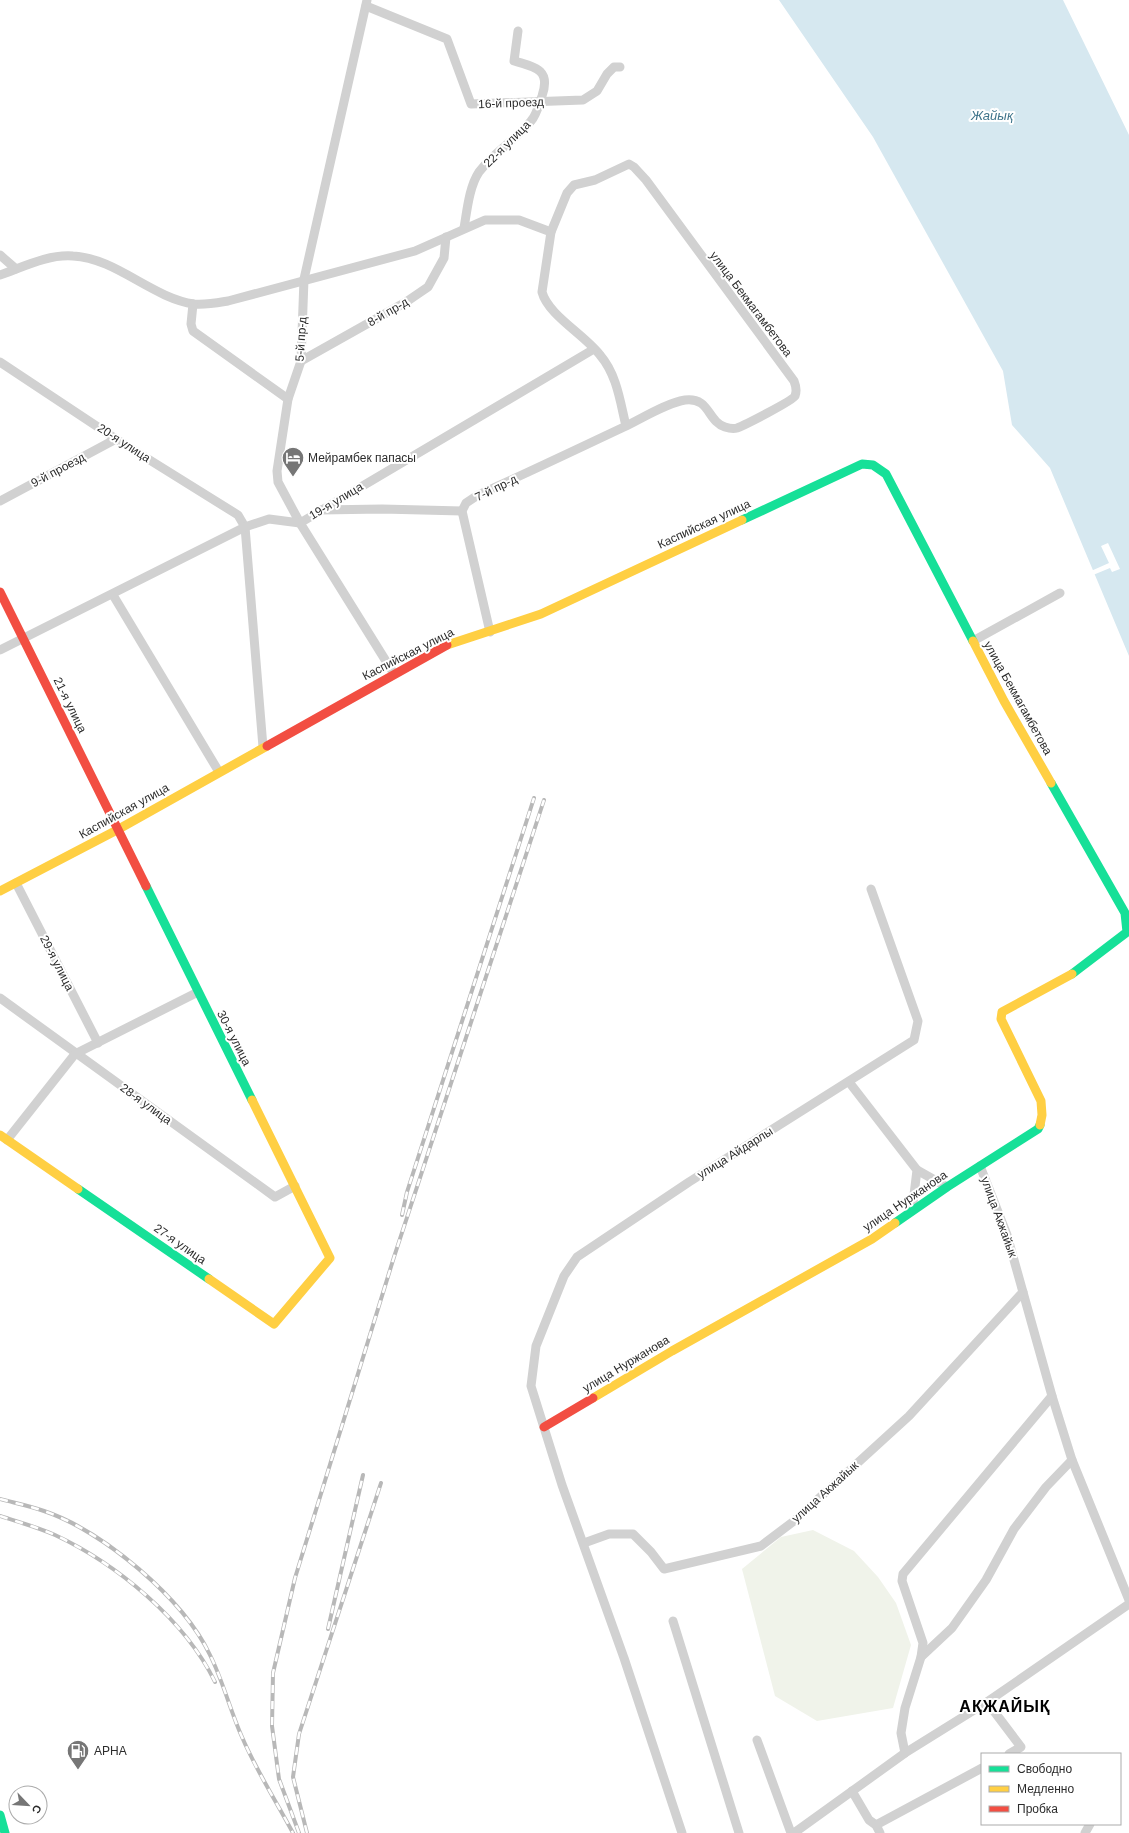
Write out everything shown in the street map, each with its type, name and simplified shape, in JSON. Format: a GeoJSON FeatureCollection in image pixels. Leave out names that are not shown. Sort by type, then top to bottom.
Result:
{"type":"FeatureCollection","features":[{"type":"Feature","properties":{"kind":"street","name":"16-й проезд"},"geometry":{"type":"LineString","coordinates":[[367,3],[447,39],[472,104],[540,101],[571,102],[584,100],[597,91],[607,74],[614,67],[620,67]]}},
{"type":"Feature","properties":{"kind":"street","name":"5-й пр-д"},"geometry":{"type":"LineString","coordinates":[[367,3],[304,279],[301,361],[288,399],[277,471],[278,482],[300,523],[394,674]]}},
{"type":"Feature","properties":{"kind":"street","name":"22-я улица"},"geometry":{"type":"LineString","coordinates":[[464,228],[471,194],[478,173],[495,154],[532,120],[546,84],[544,75],[533,66],[514,61],[518,31]]}},
{"type":"Feature","properties":{"kind":"street","name":"улица Бекмагамбетова"},"geometry":{"type":"LineString","coordinates":[[551,232],[567,193],[574,185],[595,180],[622,166],[629,164],[634,167],[757,330],[794,381],[796,388],[796,394],[792,399],[736,428],[727,428],[720,425],[705,406],[697,400],[684,400],[673,404],[626,426]]}},
{"type":"Feature","properties":{"kind":"street"},"geometry":{"type":"LineString","coordinates":[[0,275],[60,256],[84,257],[116,269],[167,294],[193,304],[206,304],[228,301],[304,279],[415,250],[485,220],[519,220],[551,232],[542,292],[544,300],[594,349],[612,373],[626,426]]}},
{"type":"Feature","properties":{"kind":"street","name":"8-й пр-д"},"geometry":{"type":"LineString","coordinates":[[301,361],[406,302],[428,287],[444,258],[446,237]]}},
{"type":"Feature","properties":{"kind":"street"},"geometry":{"type":"LineString","coordinates":[[0,255],[16,270]]}},
{"type":"Feature","properties":{"kind":"street"},"geometry":{"type":"LineString","coordinates":[[193,304],[191,324],[193,331],[288,399]]}},
{"type":"Feature","properties":{"kind":"street","name":"19-я улица"},"geometry":{"type":"LineString","coordinates":[[0,650],[113,595],[245,527],[270,519],[300,523],[319,510],[594,349]]}},
{"type":"Feature","properties":{"kind":"street","name":"20-я улица"},"geometry":{"type":"LineString","coordinates":[[0,362],[116,439],[238,515],[245,527]]}},
{"type":"Feature","properties":{"kind":"street","name":"7-й пр-д"},"geometry":{"type":"LineString","coordinates":[[462,511],[466,503],[478,495],[626,426]]}},
{"type":"Feature","properties":{"kind":"street","name":"9-й проезд"},"geometry":{"type":"LineString","coordinates":[[0,500],[116,439]]}},
{"type":"Feature","properties":{"kind":"street","name":"Каспийская улица"},"geometry":{"type":"LineString","coordinates":[[0,891],[117,830],[447,645],[541,614],[862,464],[873,465],[886,474]]}},
{"type":"Feature","properties":{"kind":"street","name":"улица Бекмагамбетова"},"geometry":{"type":"LineString","coordinates":[[886,474],[1004,700],[1125,913],[1127,932]]}},
{"type":"Feature","properties":{"kind":"street"},"geometry":{"type":"LineString","coordinates":[[319,510],[382,509],[462,511],[490,632]]}},
{"type":"Feature","properties":{"kind":"street"},"geometry":{"type":"LineString","coordinates":[[245,527],[263,747]]}},
{"type":"Feature","properties":{"kind":"street","name":"21-я улица"},"geometry":{"type":"LineString","coordinates":[[0,592],[117,830]]}},
{"type":"Feature","properties":{"kind":"street"},"geometry":{"type":"LineString","coordinates":[[973,641],[1060,593]]}},
{"type":"Feature","properties":{"kind":"street"},"geometry":{"type":"LineString","coordinates":[[113,595],[219,772]]}},
{"type":"Feature","properties":{"kind":"street","name":"30-я улица"},"geometry":{"type":"LineString","coordinates":[[117,830],[330,1258]]}},
{"type":"Feature","properties":{"kind":"street","name":"29-я улица"},"geometry":{"type":"LineString","coordinates":[[16,883],[98,1043]]}},
{"type":"Feature","properties":{"kind":"street","name":"улица Айдарлы"},"geometry":{"type":"LineString","coordinates":[[682,1833],[584,1543],[562,1485],[531,1386],[536,1346],[564,1276],[577,1257],[689,1182],[914,1040],[918,1022],[871,889]]}},
{"type":"Feature","properties":{"kind":"street","name":"улица Нуржанова"},"geometry":{"type":"LineString","coordinates":[[544,1427],[672,1351],[872,1239],[947,1187],[1038,1129],[1043,1122],[1044,1114],[1041,1101],[1001,1019],[1002,1012],[1074,972],[1127,932]]}},
{"type":"Feature","properties":{"kind":"street"},"geometry":{"type":"LineString","coordinates":[[4,1138],[76,1054],[198,992]]}},
{"type":"Feature","properties":{"kind":"street","name":"28-я улица"},"geometry":{"type":"LineString","coordinates":[[0,998],[275,1197],[295,1186]]}},
{"type":"Feature","properties":{"kind":"street"},"geometry":{"type":"LineString","coordinates":[[849,1082],[917,1170],[947,1187]]}},
{"type":"Feature","properties":{"kind":"street","name":"27-я улица"},"geometry":{"type":"LineString","coordinates":[[4,1138],[274,1324],[330,1258]]}},
{"type":"Feature","properties":{"kind":"street","name":"улица Акжайык"},"geometry":{"type":"LineString","coordinates":[[980,1166],[1007,1235],[1052,1396],[1072,1460],[1129,1600]]}},
{"type":"Feature","properties":{"kind":"street"},"geometry":{"type":"LineString","coordinates":[[912,1211],[917,1170]]}},
{"type":"Feature","properties":{"kind":"street","name":"улица Акжайык"},"geometry":{"type":"LineString","coordinates":[[584,1543],[609,1534],[633,1534],[651,1552],[664,1570],[760,1546],[794,1521],[909,1416],[1023,1292]]}},
{"type":"Feature","properties":{"kind":"street"},"geometry":{"type":"LineString","coordinates":[[905,1753],[901,1733],[905,1708],[922,1657],[923,1643],[902,1581],[903,1574],[1052,1396]]}},
{"type":"Feature","properties":{"kind":"street"},"geometry":{"type":"LineString","coordinates":[[922,1657],[952,1628],[986,1580],[1018,1523],[1046,1487],[1072,1460]]}},
{"type":"Feature","properties":{"kind":"street"},"geometry":{"type":"LineString","coordinates":[[794,1833],[905,1753],[987,1702],[1129,1604]]}},
{"type":"Feature","properties":{"kind":"street"},"geometry":{"type":"LineString","coordinates":[[673,1621],[739,1833]]}},
{"type":"Feature","properties":{"kind":"street"},"geometry":{"type":"LineString","coordinates":[[987,1702],[1024,1751],[1014,1753]]}},
{"type":"Feature","properties":{"kind":"street"},"geometry":{"type":"LineString","coordinates":[[757,1740],[791,1833]]}},
{"type":"Feature","properties":{"kind":"street"},"geometry":{"type":"LineString","coordinates":[[852,1791],[869,1820],[878,1829],[981,1769]]}},
{"type":"Feature","properties":{"kind":"street"},"geometry":{"type":"LineString","coordinates":[[0,1815],[5,1833]]}},
{"type":"Feature","properties":{"kind":"shaded area"},"geometry":{"type":"Polygon","coordinates":[[[813,1530],[854,1551],[878,1577],[896,1603],[911,1645],[893,1708],[817,1721],[775,1696],[742,1569],[781,1537],[813,1530]]]}},
{"type":"Feature","properties":{"kind":"water","name":"Жайық"},"geometry":{"type":"Polygon","coordinates":[[[779,0],[1063,0],[1129,135],[1129,656],[1050,468],[1012,425],[1003,371],[873,137],[779,0]]]}},
{"type":"Feature","properties":{"kind":"pier"},"geometry":{"type":"Polygon","coordinates":[[[1108,543],[1120,569],[1112,572],[1110,568],[1093,575],[1091,571],[1109,563],[1101,546],[1108,543]]]}},
{"type":"Feature","properties":{"kind":"railway"},"geometry":{"type":"LineString","coordinates":[[402,1215],[407,1192],[534,798]]}},
{"type":"Feature","properties":{"kind":"railway"},"geometry":{"type":"LineString","coordinates":[[299,1833],[279,1779],[272,1726],[273,1673],[295,1578],[394,1257],[544,800]]}},
{"type":"Feature","properties":{"kind":"railway"},"geometry":{"type":"LineString","coordinates":[[328,1629],[363,1475]]}},
{"type":"Feature","properties":{"kind":"railway"},"geometry":{"type":"LineString","coordinates":[[307,1833],[293,1777],[299,1734],[381,1483]]}},
{"type":"Feature","properties":{"kind":"railway"},"geometry":{"type":"LineString","coordinates":[[0,1499],[44,1511],[91,1534],[115,1550],[139,1569],[181,1611],[198,1633],[210,1655],[248,1749],[293,1833]]}},
{"type":"Feature","properties":{"kind":"railway"},"geometry":{"type":"LineString","coordinates":[[0,1516],[55,1535],[102,1561],[125,1578],[168,1616],[202,1659],[215,1682]]}},
{"type":"Feature","properties":{"kind":"traffic: fast"},"geometry":{"type":"LineString","coordinates":[[742,520],[862,464],[873,465],[886,474],[973,641]]}},
{"type":"Feature","properties":{"kind":"traffic: fast"},"geometry":{"type":"LineString","coordinates":[[1051,783],[1125,913],[1127,932],[1072,974]]}},
{"type":"Feature","properties":{"kind":"traffic: fast"},"geometry":{"type":"LineString","coordinates":[[146,886],[252,1100]]}},
{"type":"Feature","properties":{"kind":"traffic: fast"},"geometry":{"type":"LineString","coordinates":[[895,1223],[947,1187],[1038,1129],[1040,1125]]}},
{"type":"Feature","properties":{"kind":"traffic: fast"},"geometry":{"type":"LineString","coordinates":[[78,1189],[209,1279]]}},
{"type":"Feature","properties":{"kind":"traffic: fast"},"geometry":{"type":"LineString","coordinates":[[0,1815],[5,1833]]}},
{"type":"Feature","properties":{"kind":"traffic: slow"},"geometry":{"type":"LineString","coordinates":[[447,645],[541,614],[742,520]]}},
{"type":"Feature","properties":{"kind":"traffic: slow"},"geometry":{"type":"LineString","coordinates":[[973,641],[1004,701],[1051,783]]}},
{"type":"Feature","properties":{"kind":"traffic: slow"},"geometry":{"type":"LineString","coordinates":[[0,891],[117,830],[267,746]]}},
{"type":"Feature","properties":{"kind":"traffic: slow"},"geometry":{"type":"LineString","coordinates":[[1040,1125],[1042,1115],[1041,1101],[1001,1019],[1002,1012],[1072,974]]}},
{"type":"Feature","properties":{"kind":"traffic: slow"},"geometry":{"type":"LineString","coordinates":[[209,1279],[274,1324],[330,1258],[252,1100]]}},
{"type":"Feature","properties":{"kind":"traffic: slow"},"geometry":{"type":"LineString","coordinates":[[0,1135],[78,1189]]}},
{"type":"Feature","properties":{"kind":"traffic: slow"},"geometry":{"type":"LineString","coordinates":[[593,1398],[672,1351],[872,1239],[895,1223]]}},
{"type":"Feature","properties":{"kind":"traffic: jam"},"geometry":{"type":"LineString","coordinates":[[0,592],[146,886]]}},
{"type":"Feature","properties":{"kind":"traffic: jam"},"geometry":{"type":"LineString","coordinates":[[267,746],[447,645]]}},
{"type":"Feature","properties":{"kind":"traffic: jam"},"geometry":{"type":"LineString","coordinates":[[544,1427],[593,1398]]}},
{"type":"Feature","properties":{"kind":"place","name":"Мейрамбек папасы"},"geometry":{"type":"Point","coordinates":[293,478]}},
{"type":"Feature","properties":{"kind":"place","name":"АРНА"},"geometry":{"type":"Point","coordinates":[78,1770]}},
{"type":"Feature","properties":{"kind":"district","name":"АҚЖАЙЫҚ"},"geometry":{"type":"Point","coordinates":[1005,1706]}}]}
